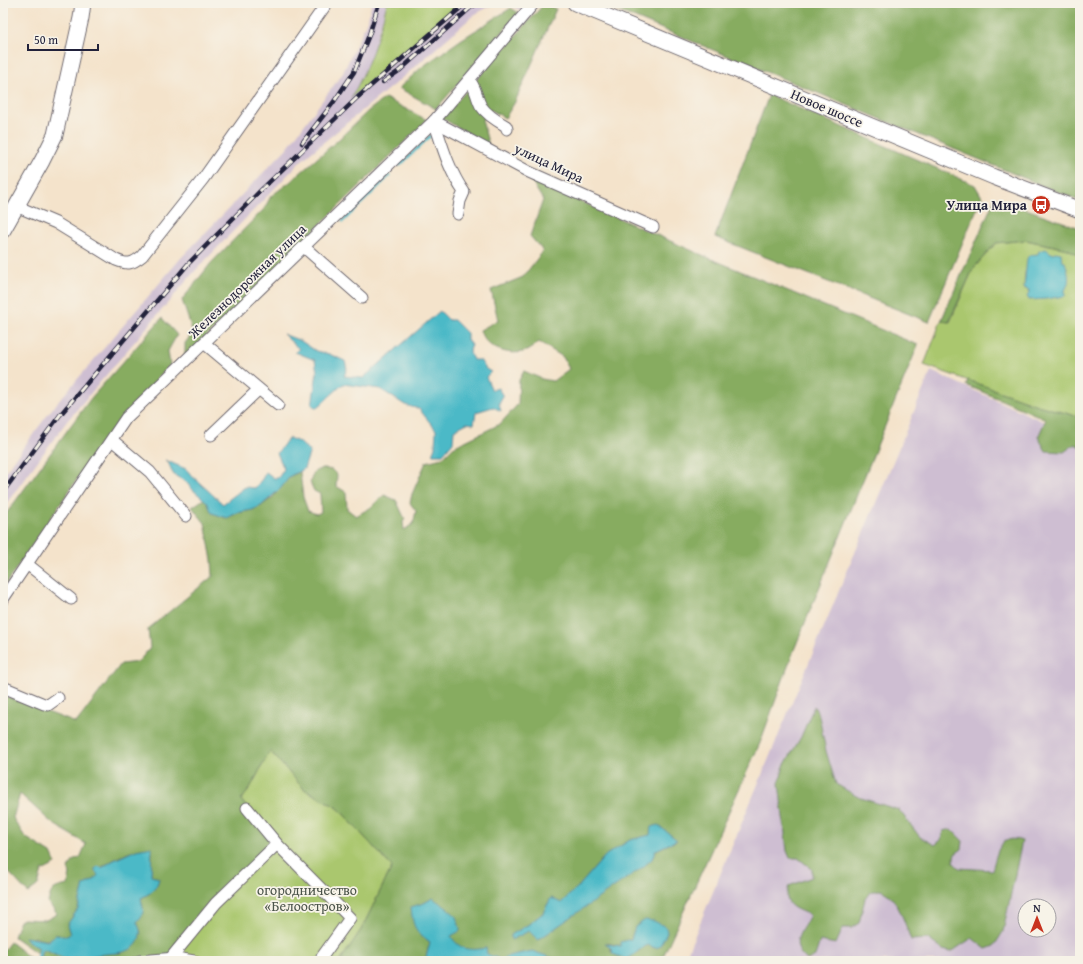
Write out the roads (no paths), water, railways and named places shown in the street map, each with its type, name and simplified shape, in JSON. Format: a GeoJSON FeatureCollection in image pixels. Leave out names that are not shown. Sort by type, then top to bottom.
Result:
{"type":"FeatureCollection","features":[{"type":"Feature","properties":{"kind":"main road"},"geometry":{"type":"LineString","coordinates":[[3,230],[55,135],[83,3]]}},
{"type":"Feature","properties":{"kind":"main road","name":"Новое шоссе"},"geometry":{"type":"LineString","coordinates":[[575,3],[994,177],[1080,210]]}},
{"type":"Feature","properties":{"kind":"street"},"geometry":{"type":"LineString","coordinates":[[16,206],[56,223],[116,260],[124,263],[133,263],[142,256],[199,184],[328,3]]}},
{"type":"Feature","properties":{"kind":"street","name":"Железнодорожная улица"},"geometry":{"type":"LineString","coordinates":[[3,599],[126,418],[434,121],[534,3]]}},
{"type":"Feature","properties":{"kind":"street"},"geometry":{"type":"LineString","coordinates":[[469,80],[473,84],[481,105],[487,113],[506,126],[507,129]]}},
{"type":"Feature","properties":{"kind":"street"},"geometry":{"type":"LineString","coordinates":[[434,121],[446,157],[459,185],[464,192],[460,201],[458,214]]}},
{"type":"Feature","properties":{"kind":"street","name":"улица Мира"},"geometry":{"type":"LineString","coordinates":[[434,121],[529,172],[653,227]]}},
{"type":"Feature","properties":{"kind":"street"},"geometry":{"type":"LineString","coordinates":[[304,247],[362,298]]}},
{"type":"Feature","properties":{"kind":"street"},"geometry":{"type":"LineString","coordinates":[[204,343],[258,390],[278,405]]}},
{"type":"Feature","properties":{"kind":"street"},"geometry":{"type":"LineString","coordinates":[[211,435],[258,390]]}},
{"type":"Feature","properties":{"kind":"street"},"geometry":{"type":"LineString","coordinates":[[112,440],[150,472],[186,516]]}},
{"type":"Feature","properties":{"kind":"street"},"geometry":{"type":"LineString","coordinates":[[27,564],[71,599]]}},
{"type":"Feature","properties":{"kind":"street"},"geometry":{"type":"LineString","coordinates":[[3,687],[48,705],[58,698]]}},
{"type":"Feature","properties":{"kind":"street"},"geometry":{"type":"LineString","coordinates":[[247,808],[277,844],[350,918],[320,961]]}},
{"type":"Feature","properties":{"kind":"street"},"geometry":{"type":"LineString","coordinates":[[170,959],[216,903],[277,844]]}},
{"type":"Feature","properties":{"kind":"street"},"geometry":{"type":"LineString","coordinates":[[139,961],[182,958],[194,961]]}},
{"type":"Feature","properties":{"kind":"water"},"geometry":{"type":"Polygon","coordinates":[[[1046,249],[1052,254],[1055,252],[1061,253],[1062,261],[1065,262],[1068,273],[1068,284],[1065,290],[1065,296],[1029,300],[1027,296],[1030,293],[1029,290],[1024,288],[1027,259],[1029,255],[1038,254],[1039,251],[1046,249]]]}},
{"type":"Feature","properties":{"kind":"water"},"geometry":{"type":"Polygon","coordinates":[[[440,311],[449,320],[454,320],[467,333],[467,340],[471,345],[470,353],[473,360],[480,360],[486,369],[491,372],[486,377],[492,390],[498,388],[503,396],[499,403],[501,411],[493,407],[476,412],[474,424],[467,423],[454,430],[453,442],[443,454],[432,454],[435,447],[436,430],[419,409],[405,405],[380,389],[343,384],[317,408],[312,405],[317,372],[315,360],[295,352],[299,349],[283,334],[301,341],[316,351],[329,354],[345,361],[347,369],[344,376],[363,378],[440,311]]]}},
{"type":"Feature","properties":{"kind":"water"},"geometry":{"type":"Polygon","coordinates":[[[289,438],[299,442],[310,451],[304,469],[290,476],[281,488],[261,506],[252,510],[237,513],[227,518],[212,513],[207,502],[186,482],[174,475],[169,464],[165,460],[186,469],[223,504],[245,487],[255,488],[266,472],[274,478],[278,478],[284,469],[277,453],[289,438]]]}},
{"type":"Feature","properties":{"kind":"water"},"geometry":{"type":"Polygon","coordinates":[[[658,825],[677,840],[656,850],[652,859],[643,867],[538,940],[529,931],[511,940],[511,935],[543,913],[551,898],[561,903],[579,886],[606,855],[630,840],[650,835],[651,827],[658,825]]]}},
{"type":"Feature","properties":{"kind":"water"},"geometry":{"type":"Polygon","coordinates":[[[152,847],[151,876],[159,878],[157,885],[153,890],[141,898],[144,913],[137,922],[140,929],[140,934],[138,942],[133,948],[118,953],[92,956],[85,959],[76,957],[70,959],[61,957],[42,949],[39,961],[35,961],[39,948],[29,942],[25,937],[48,941],[55,935],[67,936],[70,934],[67,925],[78,909],[84,885],[94,880],[98,875],[94,870],[98,866],[102,868],[112,861],[136,850],[152,847]]]}},
{"type":"Feature","properties":{"kind":"water"},"geometry":{"type":"Polygon","coordinates":[[[433,898],[455,915],[460,931],[451,936],[454,941],[462,947],[470,949],[486,948],[487,954],[502,960],[508,956],[532,951],[561,961],[425,961],[430,942],[415,928],[411,907],[424,903],[433,898]]]}},
{"type":"Feature","properties":{"kind":"water"},"geometry":{"type":"Polygon","coordinates":[[[645,920],[654,921],[666,927],[667,933],[659,947],[655,948],[648,945],[626,959],[613,954],[611,948],[605,944],[621,946],[621,942],[631,939],[635,927],[645,920]]]}},
{"type":"Feature","properties":{"kind":"waterway"},"geometry":{"type":"LineString","coordinates":[[400,165],[430,136]]}},
{"type":"Feature","properties":{"kind":"waterway"},"geometry":{"type":"LineString","coordinates":[[343,221],[389,176]]}},
{"type":"Feature","properties":{"kind":"railway"},"geometry":{"type":"LineString","coordinates":[[302,143],[333,103],[354,72],[369,35],[379,3]]}},
{"type":"Feature","properties":{"kind":"railway"},"geometry":{"type":"LineString","coordinates":[[3,492],[60,415],[188,264],[262,189],[358,97],[466,3]]}},
{"type":"Feature","properties":{"kind":"railway"},"geometry":{"type":"LineString","coordinates":[[383,82],[399,71],[469,9],[478,3]]}},
{"type":"Feature","properties":{"kind":"place","name":"Улица Мира"},"geometry":{"type":"Point","coordinates":[1041,205]}},
{"type":"Feature","properties":{"kind":"park label","name":"огородничество «Белоостров»"},"geometry":{"type":"Point","coordinates":[307,898]}}]}
